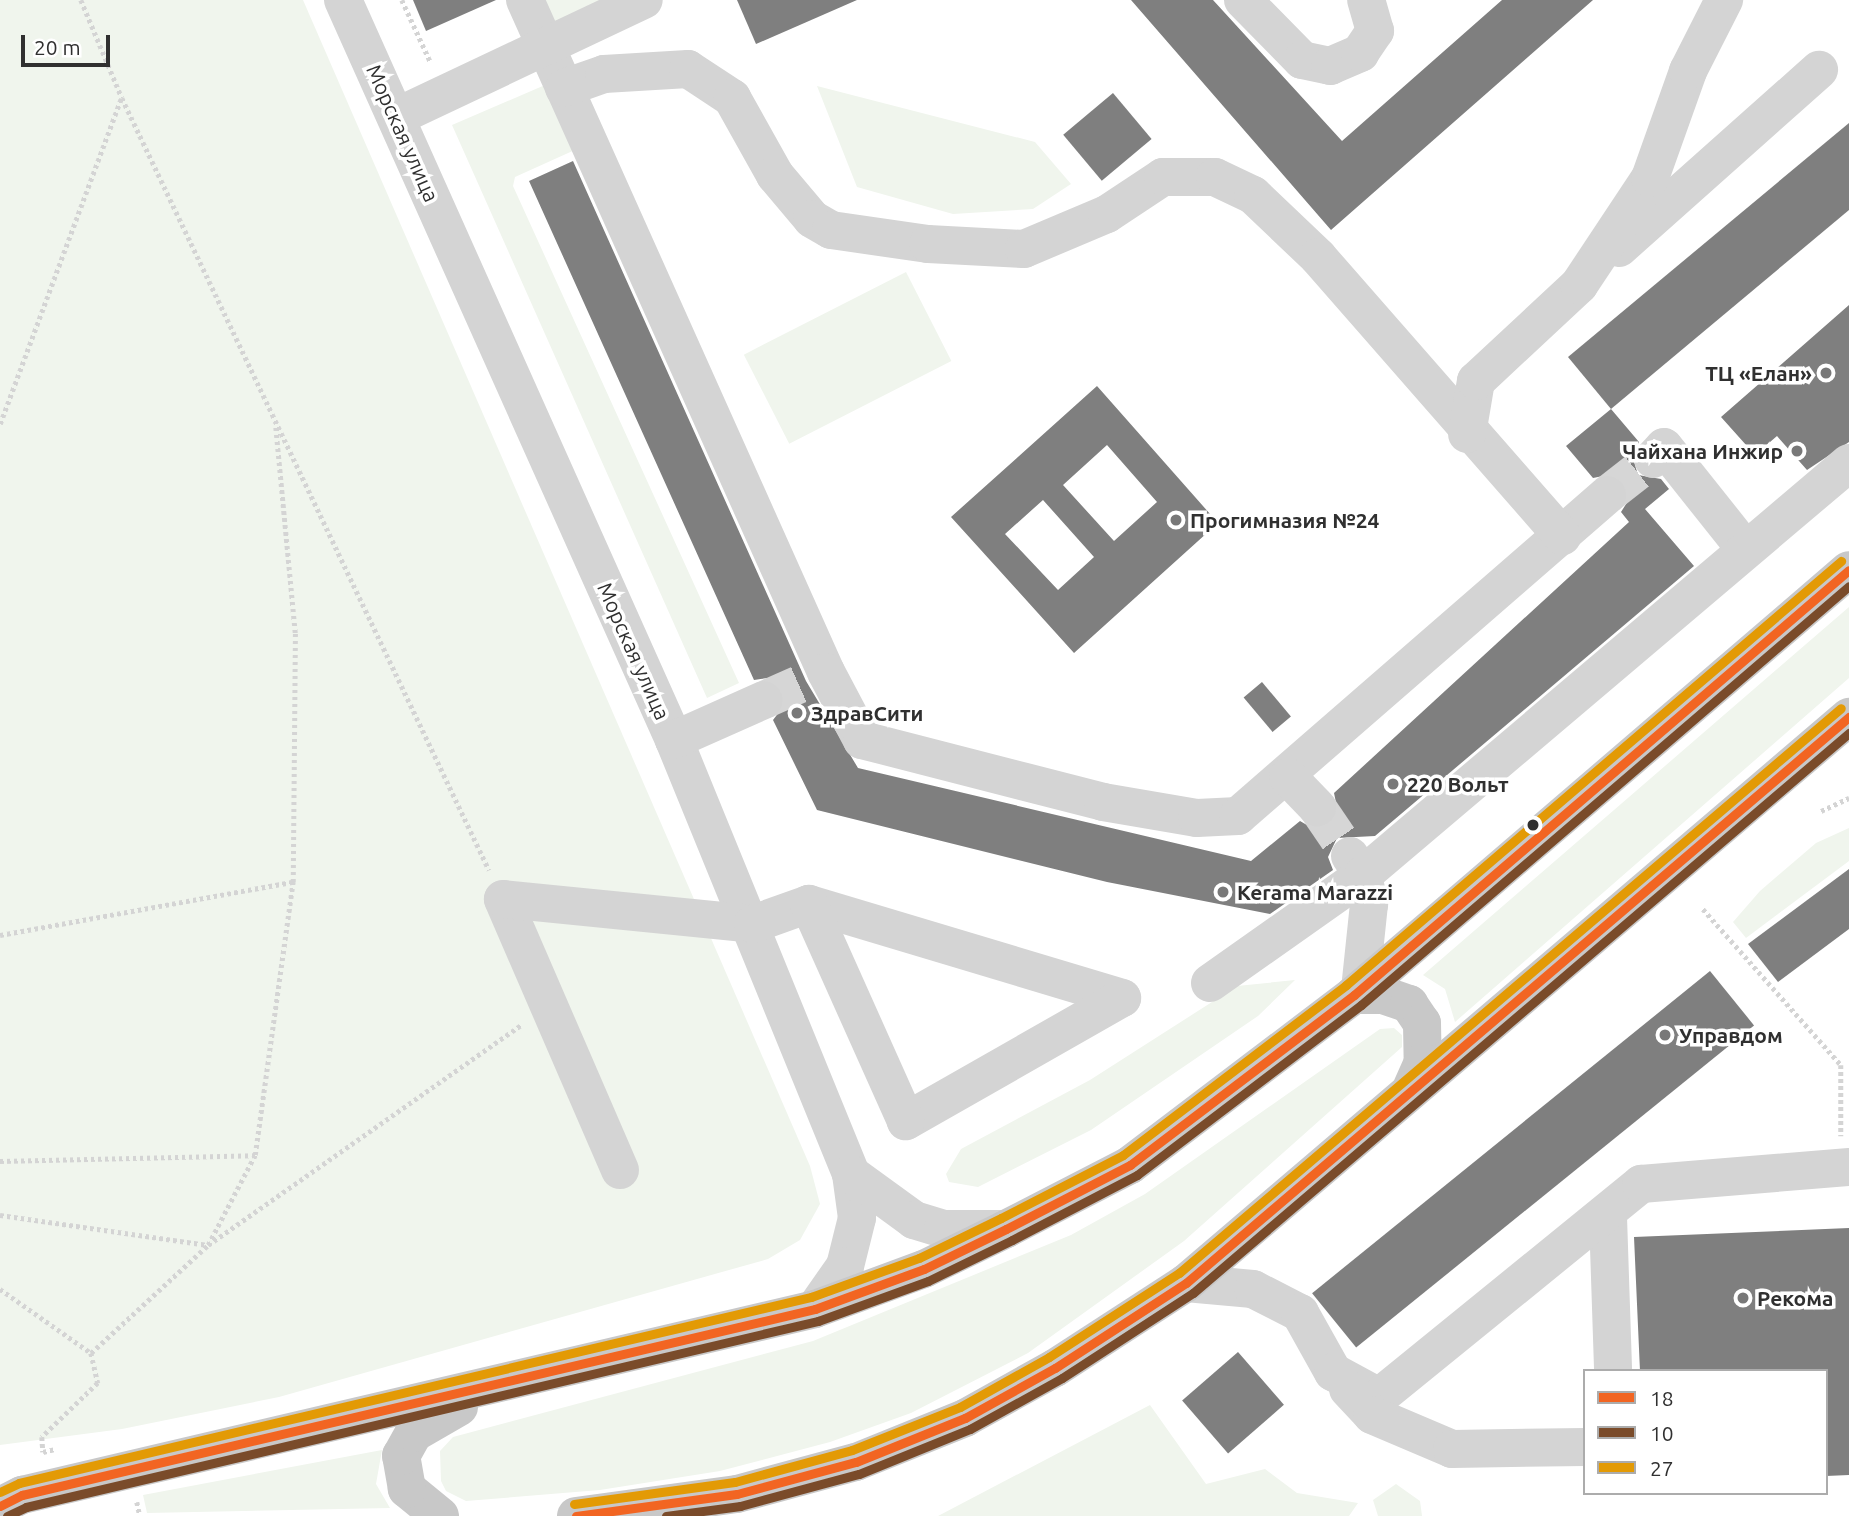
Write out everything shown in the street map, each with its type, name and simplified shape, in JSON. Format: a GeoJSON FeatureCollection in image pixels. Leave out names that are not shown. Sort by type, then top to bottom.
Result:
{"type":"FeatureCollection","features":[{"type":"Feature","properties":{"kind":"main road"},"geometry":{"type":"LineString","coordinates":[[0,1506],[36,1492],[506,1386],[815,1309],[924,1269],[1006,1229],[1130,1165],[1357,992],[1849,570]]}},
{"type":"Feature","properties":{"kind":"main road"},"geometry":{"type":"LineString","coordinates":[[576,1516],[737,1494],[856,1462],[965,1418],[1055,1368],[1186,1283],[1412,1087],[1849,717]]}},
{"type":"Feature","properties":{"kind":"main road"},"geometry":{"type":"LineString","coordinates":[[1357,992],[1383,995],[1409,1004],[1422,1023],[1423,1062],[1412,1087]]}},
{"type":"Feature","properties":{"kind":"main road"},"geometry":{"type":"LineString","coordinates":[[440,1516],[407,1489],[401,1456],[414,1433],[434,1418],[506,1386]]}},
{"type":"Feature","properties":{"kind":"street","name":"Морская улица"},"geometry":{"type":"LineString","coordinates":[[343,0],[674,740],[752,924],[851,1174],[857,1218],[845,1266],[815,1309]]}},
{"type":"Feature","properties":{"kind":"street"},"geometry":{"type":"LineString","coordinates":[[525,0],[821,675],[862,740],[1103,802],[1197,818],[1238,816],[1288,778],[1562,537],[1606,495]]}},
{"type":"Feature","properties":{"kind":"street"},"geometry":{"type":"LineString","coordinates":[[1243,0],[1303,60],[1330,66],[1360,53],[1375,31],[1366,0]]}},
{"type":"Feature","properties":{"kind":"street"},"geometry":{"type":"LineString","coordinates":[[1579,285],[1650,178],[1688,71],[1724,0]]}},
{"type":"Feature","properties":{"kind":"street"},"geometry":{"type":"LineString","coordinates":[[396,117],[641,1]]}},
{"type":"Feature","properties":{"kind":"street"},"geometry":{"type":"LineString","coordinates":[[564,88],[604,74],[688,69],[732,98],[775,175],[812,219],[831,230],[928,244],[1024,249],[1107,214],[1163,177],[1215,177],[1253,195],[1318,257],[1467,434],[1562,537]]}},
{"type":"Feature","properties":{"kind":"street"},"geometry":{"type":"LineString","coordinates":[[1467,434],[1476,381],[1819,70]]}},
{"type":"Feature","properties":{"kind":"street"},"geometry":{"type":"LineString","coordinates":[[1653,459],[1664,447],[1745,549]]}},
{"type":"Feature","properties":{"kind":"street"},"geometry":{"type":"LineString","coordinates":[[1210,983],[1849,463]]}},
{"type":"Feature","properties":{"kind":"street"},"geometry":{"type":"LineString","coordinates":[[674,740],[764,700]]}},
{"type":"Feature","properties":{"kind":"street"},"geometry":{"type":"LineString","coordinates":[[1288,778],[1317,807]]}},
{"type":"Feature","properties":{"kind":"street"},"geometry":{"type":"LineString","coordinates":[[1356,865],[1369,904],[1357,992]]}},
{"type":"Feature","properties":{"kind":"street"},"geometry":{"type":"LineString","coordinates":[[620,1170],[503,899],[752,924],[809,904],[1122,998],[906,1121],[809,904]]}},
{"type":"Feature","properties":{"kind":"street"},"geometry":{"type":"LineString","coordinates":[[1333,1372],[1379,1397],[1608,1217],[1641,1184],[1845,1168]]}},
{"type":"Feature","properties":{"kind":"street"},"geometry":{"type":"LineString","coordinates":[[851,1174],[914,1220],[943,1229],[1006,1229]]}},
{"type":"Feature","properties":{"kind":"street"},"geometry":{"type":"LineString","coordinates":[[1608,1217],[1613,1369]]}},
{"type":"Feature","properties":{"kind":"street"},"geometry":{"type":"LineString","coordinates":[[1186,1283],[1253,1289],[1300,1313],[1333,1372],[1372,1415],[1452,1449],[1583,1447]]}},
{"type":"Feature","properties":{"kind":"path"},"geometry":{"type":"LineString","coordinates":[[80,0],[122,98],[503,899]]}},
{"type":"Feature","properties":{"kind":"path"},"geometry":{"type":"LineString","coordinates":[[402,0],[445,94]]}},
{"type":"Feature","properties":{"kind":"path"},"geometry":{"type":"LineString","coordinates":[[0,424],[122,98]]}},
{"type":"Feature","properties":{"kind":"path"},"geometry":{"type":"LineString","coordinates":[[208,1245],[256,1156],[293,883],[295,633],[275,423]]}},
{"type":"Feature","properties":{"kind":"path"},"geometry":{"type":"LineString","coordinates":[[1821,811],[1849,798]]}},
{"type":"Feature","properties":{"kind":"path"},"geometry":{"type":"LineString","coordinates":[[0,935],[293,883]]}},
{"type":"Feature","properties":{"kind":"path"},"geometry":{"type":"LineString","coordinates":[[1703,909],[1841,1065],[1845,1168]]}},
{"type":"Feature","properties":{"kind":"path"},"geometry":{"type":"LineString","coordinates":[[91,1353],[208,1245],[549,1006]]}},
{"type":"Feature","properties":{"kind":"path"},"geometry":{"type":"LineString","coordinates":[[0,1161],[256,1156]]}},
{"type":"Feature","properties":{"kind":"path"},"geometry":{"type":"LineString","coordinates":[[0,1215],[208,1245]]}},
{"type":"Feature","properties":{"kind":"path"},"geometry":{"type":"LineString","coordinates":[[0,1289],[91,1353],[98,1384],[42,1437]]}},
{"type":"Feature","properties":{"kind":"shaded area"},"geometry":{"type":"Polygon","coordinates":[[[0,0],[303,0],[810,1166],[820,1204],[800,1240],[768,1259],[279,1397],[122,1429],[0,1445],[0,0]]]}},
{"type":"Feature","properties":{"kind":"shaded area"},"geometry":{"type":"Polygon","coordinates":[[[540,0],[601,0],[551,24],[540,0]]]}},
{"type":"Feature","properties":{"kind":"shaded area"},"geometry":{"type":"Polygon","coordinates":[[[545,85],[577,149],[515,177],[513,186],[739,683],[707,698],[452,125],[545,85]]]}},
{"type":"Feature","properties":{"kind":"shaded area"},"geometry":{"type":"Polygon","coordinates":[[[817,86],[1035,142],[1071,184],[1033,209],[953,214],[857,187],[817,86]]]}},
{"type":"Feature","properties":{"kind":"shaded area"},"geometry":{"type":"Polygon","coordinates":[[[906,272],[951,361],[789,444],[744,355],[906,272]]]}},
{"type":"Feature","properties":{"kind":"shaded area"},"geometry":{"type":"Polygon","coordinates":[[[1849,607],[1849,678],[1455,1022],[1445,989],[1423,975],[1849,607]]]}},
{"type":"Feature","properties":{"kind":"shaded area"},"geometry":{"type":"Polygon","coordinates":[[[1849,828],[1849,861],[1746,938],[1733,922],[1760,891],[1816,843],[1849,828]]]}},
{"type":"Feature","properties":{"kind":"shaded area"},"geometry":{"type":"Polygon","coordinates":[[[1295,980],[1258,1016],[1091,1130],[978,1187],[949,1182],[946,1174],[961,1149],[1090,1080],[1237,986],[1295,980]]]}},
{"type":"Feature","properties":{"kind":"shaded area"},"geometry":{"type":"Polygon","coordinates":[[[1394,1028],[1402,1035],[1402,1047],[1184,1241],[1028,1353],[911,1413],[830,1442],[720,1471],[600,1490],[466,1501],[446,1491],[441,1481],[440,1451],[453,1437],[813,1341],[1071,1235],[1145,1194],[1380,1029],[1394,1028]]]}},
{"type":"Feature","properties":{"kind":"shaded area"},"geometry":{"type":"Polygon","coordinates":[[[1150,1405],[1206,1484],[1265,1469],[1297,1493],[1358,1503],[1349,1516],[938,1516],[1150,1405]]]}},
{"type":"Feature","properties":{"kind":"shaded area"},"geometry":{"type":"Polygon","coordinates":[[[382,1450],[376,1484],[390,1508],[147,1513],[143,1495],[382,1450]]]}},
{"type":"Feature","properties":{"kind":"shaded area"},"geometry":{"type":"Polygon","coordinates":[[[1396,1484],[1420,1501],[1422,1516],[1378,1516],[1373,1500],[1396,1484]]]}},
{"type":"Feature","properties":{"kind":"building"},"geometry":{"type":"Polygon","coordinates":[[[413,0],[496,0],[426,31],[413,0]]]}},
{"type":"Feature","properties":{"kind":"building"},"geometry":{"type":"Polygon","coordinates":[[[737,0],[857,0],[756,44],[737,0]]]}},
{"type":"Feature","properties":{"kind":"building"},"geometry":{"type":"Polygon","coordinates":[[[1131,0],[1213,0],[1342,141],[1502,0],[1593,0],[1331,230],[1131,0]]]}},
{"type":"Feature","properties":{"kind":"building"},"geometry":{"type":"Polygon","coordinates":[[[1113,93],[1152,139],[1102,181],[1063,135],[1113,93]]]}},
{"type":"Feature","properties":{"kind":"building"},"geometry":{"type":"Polygon","coordinates":[[[1849,123],[1849,210],[1611,409],[1568,357],[1849,123]]]}},
{"type":"Feature","properties":{"kind":"building"},"geometry":{"type":"Polygon","coordinates":[[[573,161],[806,681],[858,768],[1251,861],[1300,821],[1312,828],[1332,823],[1338,812],[1334,793],[1629,522],[1621,512],[1628,501],[1624,481],[1613,474],[1593,478],[1566,446],[1611,409],[1639,442],[1632,455],[1638,475],[1661,479],[1669,489],[1645,509],[1694,566],[1375,836],[1337,838],[1328,857],[1333,870],[1270,914],[1107,882],[817,810],[773,720],[786,703],[784,691],[767,678],[754,680],[529,181],[573,161]]]}},
{"type":"Feature","properties":{"kind":"building","name":"ТЦ «Елан»"},"geometry":{"type":"Polygon","coordinates":[[[1849,305],[1849,442],[1807,470],[1777,436],[1755,455],[1721,417],[1849,305]]]}},
{"type":"Feature","properties":{"kind":"building","name":"Прогимназия №24"},"geometry":{"type":"Polygon","coordinates":[[[1097,386],[1218,523],[1074,653],[951,517],[1097,386]],[[1107,445],[1063,485],[1114,541],[1157,502],[1107,445]],[[1043,500],[1005,534],[1058,590],[1094,557],[1043,500]]]}},
{"type":"Feature","properties":{"kind":"building"},"geometry":{"type":"Polygon","coordinates":[[[1262,682],[1291,716],[1273,732],[1244,697],[1262,682]]]}},
{"type":"Feature","properties":{"kind":"building"},"geometry":{"type":"Polygon","coordinates":[[[1849,869],[1849,929],[1778,982],[1748,944],[1849,869]]]}},
{"type":"Feature","properties":{"kind":"building"},"geometry":{"type":"Polygon","coordinates":[[[1710,971],[1754,1025],[1356,1348],[1312,1293],[1710,971]]]}},
{"type":"Feature","properties":{"kind":"building","name":"Рекома"},"geometry":{"type":"Polygon","coordinates":[[[1849,1228],[1849,1475],[1828,1476],[1828,1369],[1640,1369],[1634,1237],[1849,1228]]]}},
{"type":"Feature","properties":{"kind":"building"},"geometry":{"type":"Polygon","coordinates":[[[1238,1352],[1284,1405],[1228,1453],[1182,1401],[1238,1352]]]}},
{"type":"Feature","properties":{"kind":"tunnel"},"geometry":{"type":"LineString","coordinates":[[1607,495],[1653,459]]}},
{"type":"Feature","properties":{"kind":"tunnel"},"geometry":{"type":"LineString","coordinates":[[764,700],[816,677]]}},
{"type":"Feature","properties":{"kind":"tunnel"},"geometry":{"type":"LineString","coordinates":[[1317,807],[1349,854]]}},
{"type":"Feature","properties":{"kind":"transit line","name":"27"},"geometry":{"type":"LineString","coordinates":[[0,1492],[19,1483],[811,1297],[919,1258],[1001,1218],[1123,1155],[1346,985],[1841,561]]}},
{"type":"Feature","properties":{"kind":"transit line","name":"18"},"geometry":{"type":"LineString","coordinates":[[0,1506],[22,1495],[815,1309],[924,1269],[1006,1229],[1130,1165],[1354,995],[1849,570]]}},
{"type":"Feature","properties":{"kind":"transit line","name":"10"},"geometry":{"type":"LineString","coordinates":[[7,1516],[26,1507],[818,1321],[928,1281],[1012,1240],[1137,1175],[1361,1005],[1849,586]]}},
{"type":"Feature","properties":{"kind":"transit line","name":"27"},"geometry":{"type":"LineString","coordinates":[[574,1504],[735,1482],[852,1450],[960,1407],[1049,1357],[1179,1273],[1841,708]]}},
{"type":"Feature","properties":{"kind":"transit line","name":"18"},"geometry":{"type":"LineString","coordinates":[[576,1516],[737,1494],[856,1462],[965,1418],[1055,1368],[1186,1283],[1849,717]]}},
{"type":"Feature","properties":{"kind":"transit line","name":"10"},"geometry":{"type":"LineString","coordinates":[[666,1516],[740,1506],[859,1474],[970,1429],[1062,1378],[1193,1293],[1849,733]]}},
{"type":"Feature","properties":{"kind":"place","name":"ТЦ «Елан»"},"geometry":{"type":"Point","coordinates":[1826,373]}},
{"type":"Feature","properties":{"kind":"place","name":"Чайхана Инжир"},"geometry":{"type":"Point","coordinates":[1797,451]}},
{"type":"Feature","properties":{"kind":"place","name":"Прогимназия №24"},"geometry":{"type":"Point","coordinates":[1176,520]}},
{"type":"Feature","properties":{"kind":"place","name":"ЗдравСити"},"geometry":{"type":"Point","coordinates":[797,713]}},
{"type":"Feature","properties":{"kind":"place","name":"220 Вольт"},"geometry":{"type":"Point","coordinates":[1393,784]}},
{"type":"Feature","properties":{"kind":"place","name":"Kerama Marazzi"},"geometry":{"type":"Point","coordinates":[1223,892]}},
{"type":"Feature","properties":{"kind":"place","name":"Управдом"},"geometry":{"type":"Point","coordinates":[1665,1035]}},
{"type":"Feature","properties":{"kind":"place","name":"Рекома"},"geometry":{"type":"Point","coordinates":[1743,1298]}}]}
